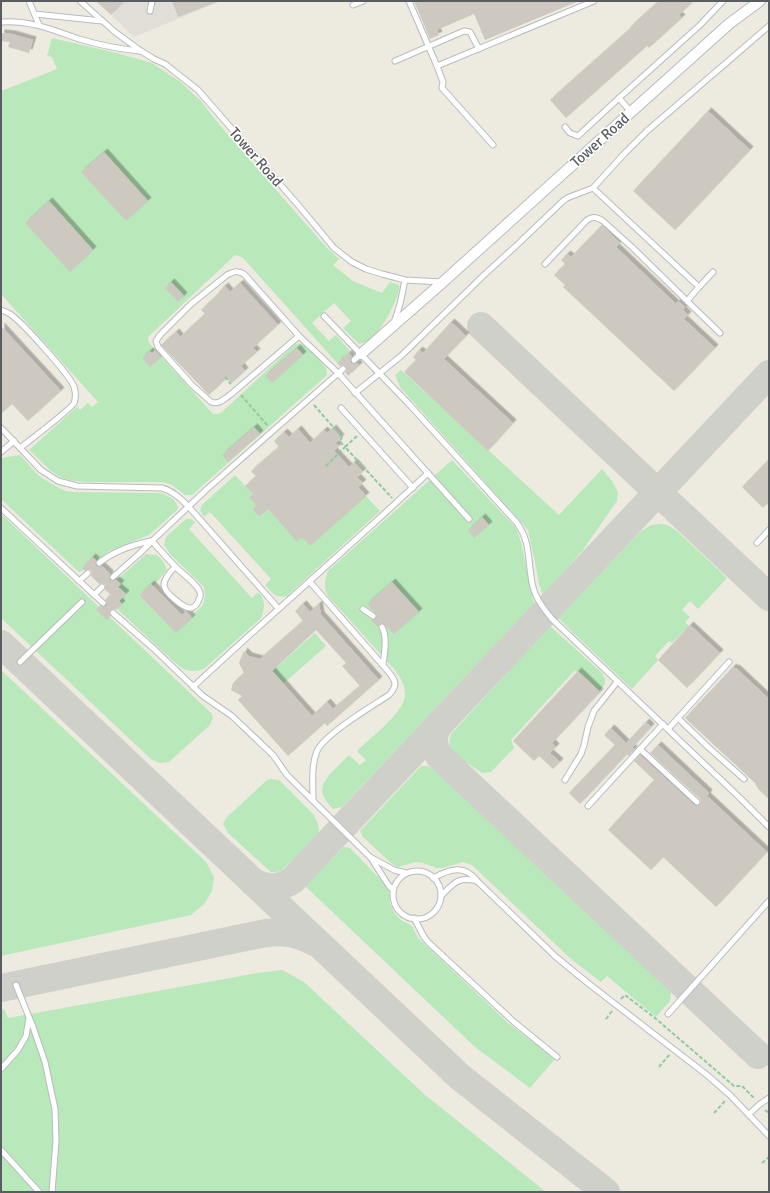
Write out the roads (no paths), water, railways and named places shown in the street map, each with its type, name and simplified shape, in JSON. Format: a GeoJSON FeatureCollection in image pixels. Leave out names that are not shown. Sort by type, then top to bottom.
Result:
{"type":"FeatureCollection","features":[{"type":"Feature","properties":{"kind":"street","name":"Tower Road"},"geometry":{"type":"LineString","coordinates":[[357,357],[443,282],[730,23],[760,1]]}},
{"type":"Feature","properties":{"kind":"lane"},"geometry":{"type":"LineString","coordinates":[[28,1],[39,25]]}},
{"type":"Feature","properties":{"kind":"lane","name":"Tower Road"},"geometry":{"type":"LineString","coordinates":[[80,1],[115,32],[154,60],[165,64],[198,90],[334,248],[352,262],[366,269],[405,280],[443,282]]}},
{"type":"Feature","properties":{"kind":"lane"},"geometry":{"type":"LineString","coordinates":[[150,12],[152,1]]}},
{"type":"Feature","properties":{"kind":"lane"},"geometry":{"type":"LineString","coordinates":[[353,5],[363,1]]}},
{"type":"Feature","properties":{"kind":"lane"},"geometry":{"type":"LineString","coordinates":[[408,1],[437,66],[443,82],[442,88],[493,146]]}},
{"type":"Feature","properties":{"kind":"lane"},"geometry":{"type":"LineString","coordinates":[[437,66],[594,1]]}},
{"type":"Feature","properties":{"kind":"lane"},"geometry":{"type":"LineString","coordinates":[[565,128],[570,133],[578,136],[699,26],[723,1]]}},
{"type":"Feature","properties":{"kind":"lane"},"geometry":{"type":"LineString","coordinates":[[35,14],[103,22]]}},
{"type":"Feature","properties":{"kind":"lane"},"geometry":{"type":"LineString","coordinates":[[1,22],[21,22],[39,25],[105,46],[141,51]]}},
{"type":"Feature","properties":{"kind":"lane"},"geometry":{"type":"LineString","coordinates":[[356,393],[401,356],[562,201],[566,198],[593,188],[646,131],[769,26]]}},
{"type":"Feature","properties":{"kind":"lane"},"geometry":{"type":"LineString","coordinates":[[395,61],[464,31],[472,34],[479,49]]}},
{"type":"Feature","properties":{"kind":"lane"},"geometry":{"type":"LineString","coordinates":[[619,98],[631,112]]}},
{"type":"Feature","properties":{"kind":"lane"},"geometry":{"type":"LineString","coordinates":[[593,188],[699,287]]}},
{"type":"Feature","properties":{"kind":"lane"},"geometry":{"type":"LineString","coordinates":[[546,264],[587,220],[594,217],[598,218],[633,248],[720,333]]}},
{"type":"Feature","properties":{"kind":"lane"},"geometry":{"type":"LineString","coordinates":[[299,336],[236,390],[219,403],[215,404],[192,385],[158,347],[156,340],[191,304],[227,275],[240,271],[299,336],[356,393],[469,519]]}},
{"type":"Feature","properties":{"kind":"lane"},"geometry":{"type":"LineString","coordinates":[[687,301],[713,272]]}},
{"type":"Feature","properties":{"kind":"lane"},"geometry":{"type":"LineString","coordinates":[[393,326],[400,304],[405,280]]}},
{"type":"Feature","properties":{"kind":"lane"},"geometry":{"type":"LineString","coordinates":[[1,310],[10,314],[55,360],[71,381],[76,395],[72,406],[20,448]]}},
{"type":"Feature","properties":{"kind":"lane"},"geometry":{"type":"LineString","coordinates":[[324,316],[357,357],[380,374],[408,403],[517,523],[524,535],[528,549],[533,587],[542,605],[554,622],[663,724],[769,827]]}},
{"type":"Feature","properties":{"kind":"lane"},"geometry":{"type":"LineString","coordinates":[[113,577],[273,431],[343,370]]}},
{"type":"Feature","properties":{"kind":"lane"},"geometry":{"type":"LineString","coordinates":[[341,408],[413,488]]}},
{"type":"Feature","properties":{"kind":"lane"},"geometry":{"type":"LineString","coordinates":[[1,428],[41,470],[53,479],[62,483],[77,486],[162,488],[177,495],[278,608]]}},
{"type":"Feature","properties":{"kind":"lane"},"geometry":{"type":"LineString","coordinates":[[1,452],[14,441]]}},
{"type":"Feature","properties":{"kind":"lane"},"geometry":{"type":"LineString","coordinates":[[193,687],[278,608],[310,582],[397,503],[428,473]]}},
{"type":"Feature","properties":{"kind":"lane"},"geometry":{"type":"LineString","coordinates":[[1,508],[103,603]]}},
{"type":"Feature","properties":{"kind":"lane"},"geometry":{"type":"LineString","coordinates":[[757,543],[769,530]]}},
{"type":"Feature","properties":{"kind":"lane"},"geometry":{"type":"LineString","coordinates":[[99,563],[111,554],[122,549],[152,541]]}},
{"type":"Feature","properties":{"kind":"lane"},"geometry":{"type":"LineString","coordinates":[[152,541],[200,592],[199,601],[192,608],[189,608],[179,602],[164,588],[165,579],[175,566]]}},
{"type":"Feature","properties":{"kind":"lane"},"geometry":{"type":"LineString","coordinates":[[79,582],[88,573]]}},
{"type":"Feature","properties":{"kind":"lane"},"geometry":{"type":"LineString","coordinates":[[310,582],[394,679],[395,685],[389,694],[332,734],[320,746],[315,758],[313,800]]}},
{"type":"Feature","properties":{"kind":"lane"},"geometry":{"type":"LineString","coordinates":[[94,595],[102,587]]}},
{"type":"Feature","properties":{"kind":"lane"},"geometry":{"type":"LineString","coordinates":[[20,662],[82,602]]}},
{"type":"Feature","properties":{"kind":"lane"},"geometry":{"type":"LineString","coordinates":[[363,610],[372,616]]}},
{"type":"Feature","properties":{"kind":"lane"},"geometry":{"type":"LineString","coordinates":[[114,613],[203,696],[232,716],[274,755],[287,775],[370,857],[393,890]]}},
{"type":"Feature","properties":{"kind":"lane"},"geometry":{"type":"LineString","coordinates":[[382,627],[385,643],[383,666]]}},
{"type":"Feature","properties":{"kind":"lane"},"geometry":{"type":"LineString","coordinates":[[668,729],[729,662]]}},
{"type":"Feature","properties":{"kind":"lane"},"geometry":{"type":"LineString","coordinates":[[565,780],[581,754],[594,711],[617,682]]}},
{"type":"Feature","properties":{"kind":"lane"},"geometry":{"type":"LineString","coordinates":[[678,718],[744,779]]}},
{"type":"Feature","properties":{"kind":"lane"},"geometry":{"type":"LineString","coordinates":[[588,806],[663,724]]}},
{"type":"Feature","properties":{"kind":"lane"},"geometry":{"type":"LineString","coordinates":[[640,749],[697,802]]}},
{"type":"Feature","properties":{"kind":"lane"},"geometry":{"type":"LineString","coordinates":[[370,857],[394,870],[406,873]]}},
{"type":"Feature","properties":{"kind":"lane"},"geometry":{"type":"LineString","coordinates":[[433,878],[449,872],[463,870],[473,875],[477,881],[560,961],[730,1095],[769,1136]]}},
{"type":"Feature","properties":{"kind":"lane"},"geometry":{"type":"LineString","coordinates":[[412,871],[425,872],[436,881],[440,888],[441,896],[439,902],[432,913],[427,916],[421,918],[405,916],[397,909],[393,900],[393,890],[398,880],[406,873],[412,871]]}},
{"type":"Feature","properties":{"kind":"lane"},"geometry":{"type":"LineString","coordinates":[[441,896],[449,888],[461,880],[477,881]]}},
{"type":"Feature","properties":{"kind":"lane"},"geometry":{"type":"LineString","coordinates":[[668,1014],[769,901]]}},
{"type":"Feature","properties":{"kind":"lane"},"geometry":{"type":"LineString","coordinates":[[414,918],[424,937],[430,943],[514,1022],[557,1057]]}},
{"type":"Feature","properties":{"kind":"lane"},"geometry":{"type":"LineString","coordinates":[[16,985],[45,1062],[55,1109],[56,1141],[52,1192]]}},
{"type":"Feature","properties":{"kind":"lane"},"geometry":{"type":"LineString","coordinates":[[1,1069],[18,1050],[26,1036],[29,1017]]}},
{"type":"Feature","properties":{"kind":"lane"},"geometry":{"type":"LineString","coordinates":[[749,1114],[769,1098]]}},
{"type":"Feature","properties":{"kind":"lane"},"geometry":{"type":"LineString","coordinates":[[1,1150],[39,1192]]}}]}
